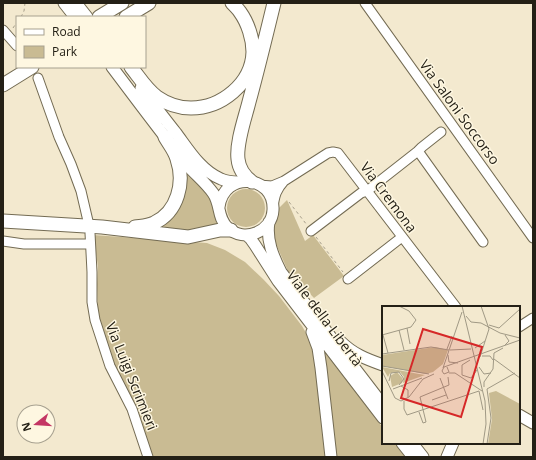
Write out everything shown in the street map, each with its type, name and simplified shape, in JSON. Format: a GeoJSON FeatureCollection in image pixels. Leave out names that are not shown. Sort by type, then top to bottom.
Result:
{"type":"FeatureCollection","features":[{"type":"Feature","properties":{"kind":"highway"},"geometry":{"type":"LineString","coordinates":[[98,16],[121,11],[139,3]]}},
{"type":"Feature","properties":{"kind":"highway"},"geometry":{"type":"LineString","coordinates":[[103,16],[149,3]]}},
{"type":"Feature","properties":{"kind":"highway"},"geometry":{"type":"LineString","coordinates":[[132,68],[149,91],[170,105],[184,108],[208,106],[230,95],[246,76],[253,52],[247,24],[240,11],[232,3]]}},
{"type":"Feature","properties":{"kind":"highway"},"geometry":{"type":"LineString","coordinates":[[251,183],[242,173],[239,163],[238,152],[240,136],[274,3]]}},
{"type":"Feature","properties":{"kind":"highway"},"geometry":{"type":"LineString","coordinates":[[3,76],[16,68]]}},
{"type":"Feature","properties":{"kind":"highway"},"geometry":{"type":"LineString","coordinates":[[3,85],[35,73]]}},
{"type":"Feature","properties":{"kind":"highway"},"geometry":{"type":"LineString","coordinates":[[102,227],[144,226],[154,223],[170,211],[176,201],[179,190],[180,168],[177,157],[165,137]]}},
{"type":"Feature","properties":{"kind":"highway"},"geometry":{"type":"LineString","coordinates":[[3,221],[102,227],[188,237],[220,230],[231,230]]}},
{"type":"Feature","properties":{"kind":"main road"},"geometry":{"type":"LineString","coordinates":[[64,3],[74,16]]}},
{"type":"Feature","properties":{"kind":"main road"},"geometry":{"type":"LineString","coordinates":[[76,3],[86,16]]}},
{"type":"Feature","properties":{"kind":"main road"},"geometry":{"type":"LineString","coordinates":[[113,68],[190,168],[212,191],[216,197],[221,219],[224,224],[231,230],[240,234],[250,235],[259,232],[267,226],[269,222]]}},
{"type":"Feature","properties":{"kind":"main road"},"geometry":{"type":"LineString","coordinates":[[126,68],[188,151],[209,172],[219,179],[226,181],[251,183],[263,187],[272,199],[273,208]]}},
{"type":"Feature","properties":{"kind":"main road"},"geometry":{"type":"LineString","coordinates":[[219,207],[224,192],[233,184],[251,183]]}},
{"type":"Feature","properties":{"kind":"main road","name":"Viale della Libertà"},"geometry":{"type":"LineString","coordinates":[[273,208],[269,222],[269,243],[281,272],[382,404]]}},
{"type":"Feature","properties":{"kind":"main road","name":"Viale della Libertà"},"geometry":{"type":"LineString","coordinates":[[246,235],[256,245],[278,281],[300,311],[382,417]]}},
{"type":"Feature","properties":{"kind":"main road"},"geometry":{"type":"LineString","coordinates":[[292,286],[341,342],[351,351],[382,365]]}},
{"type":"Feature","properties":{"kind":"main road"},"geometry":{"type":"LineString","coordinates":[[300,311],[314,334],[318,348],[326,403],[331,457]]}},
{"type":"Feature","properties":{"kind":"main road"},"geometry":{"type":"LineString","coordinates":[[520,415],[533,423]]}},
{"type":"Feature","properties":{"kind":"main road"},"geometry":{"type":"LineString","coordinates":[[520,418],[533,423]]}},
{"type":"Feature","properties":{"kind":"main road"},"geometry":{"type":"LineString","coordinates":[[403,444],[413,457]]}},
{"type":"Feature","properties":{"kind":"main road"},"geometry":{"type":"LineString","coordinates":[[413,444],[423,457]]}},
{"type":"Feature","properties":{"kind":"main road"},"geometry":{"type":"LineString","coordinates":[[447,457],[453,444]]}},
{"type":"Feature","properties":{"kind":"street","name":"Via Saloni Soccorso"},"geometry":{"type":"LineString","coordinates":[[365,3],[533,238]]}},
{"type":"Feature","properties":{"kind":"street"},"geometry":{"type":"LineString","coordinates":[[3,30],[16,45]]}},
{"type":"Feature","properties":{"kind":"street"},"geometry":{"type":"LineString","coordinates":[[35,73],[81,191],[88,221]]}},
{"type":"Feature","properties":{"kind":"street"},"geometry":{"type":"LineString","coordinates":[[311,231],[361,193],[367,191],[418,152],[441,132]]}},
{"type":"Feature","properties":{"kind":"street"},"geometry":{"type":"LineString","coordinates":[[418,152],[483,242]]}},
{"type":"Feature","properties":{"kind":"street","name":"Via Cremona"},"geometry":{"type":"LineString","coordinates":[[251,183],[272,186],[284,181],[328,153],[338,153],[455,306]]}},
{"type":"Feature","properties":{"kind":"street","name":"Via Cremona"},"geometry":{"type":"LineString","coordinates":[[273,208],[275,194],[284,181]]}},
{"type":"Feature","properties":{"kind":"street","name":"Via Luigi Scrimieri"},"geometry":{"type":"LineString","coordinates":[[90,233],[92,302],[95,320],[110,366],[132,409],[148,457]]}},
{"type":"Feature","properties":{"kind":"street"},"geometry":{"type":"LineString","coordinates":[[348,279],[402,237]]}},
{"type":"Feature","properties":{"kind":"street"},"geometry":{"type":"LineString","coordinates":[[3,241],[24,244],[90,244]]}},
{"type":"Feature","properties":{"kind":"street"},"geometry":{"type":"LineString","coordinates":[[520,326],[533,318]]}},
{"type":"Feature","properties":{"kind":"path"},"geometry":{"type":"LineString","coordinates":[[22,16],[24,11],[24,3]]}},
{"type":"Feature","properties":{"kind":"path"},"geometry":{"type":"LineString","coordinates":[[289,202],[348,279]]}},
{"type":"Feature","properties":{"kind":"green space"},"geometry":{"type":"Polygon","coordinates":[[[182,164],[213,198],[214,214],[218,227],[202,231],[148,230],[166,219],[182,164]]]}},
{"type":"Feature","properties":{"kind":"green space"},"geometry":{"type":"Polygon","coordinates":[[[242,189],[250,189],[260,194],[264,201],[264,215],[260,222],[250,227],[242,227],[232,222],[230,219],[227,212],[227,204],[232,194],[235,192],[242,189]]]}},
{"type":"Feature","properties":{"kind":"green space"},"geometry":{"type":"Polygon","coordinates":[[[287,200],[305,241],[313,235],[344,276],[314,298],[288,271],[271,233],[279,208],[287,200]]]}},
{"type":"Feature","properties":{"kind":"green space"},"geometry":{"type":"Polygon","coordinates":[[[93,235],[207,243],[225,250],[245,262],[263,279],[279,296],[302,326],[309,338],[314,352],[325,457],[152,457],[102,335],[98,313],[98,266],[93,235]]]}},
{"type":"Feature","properties":{"kind":"green space"},"geometry":{"type":"Polygon","coordinates":[[[319,344],[382,427],[382,444],[396,444],[405,457],[334,457],[319,344]]]}}]}
